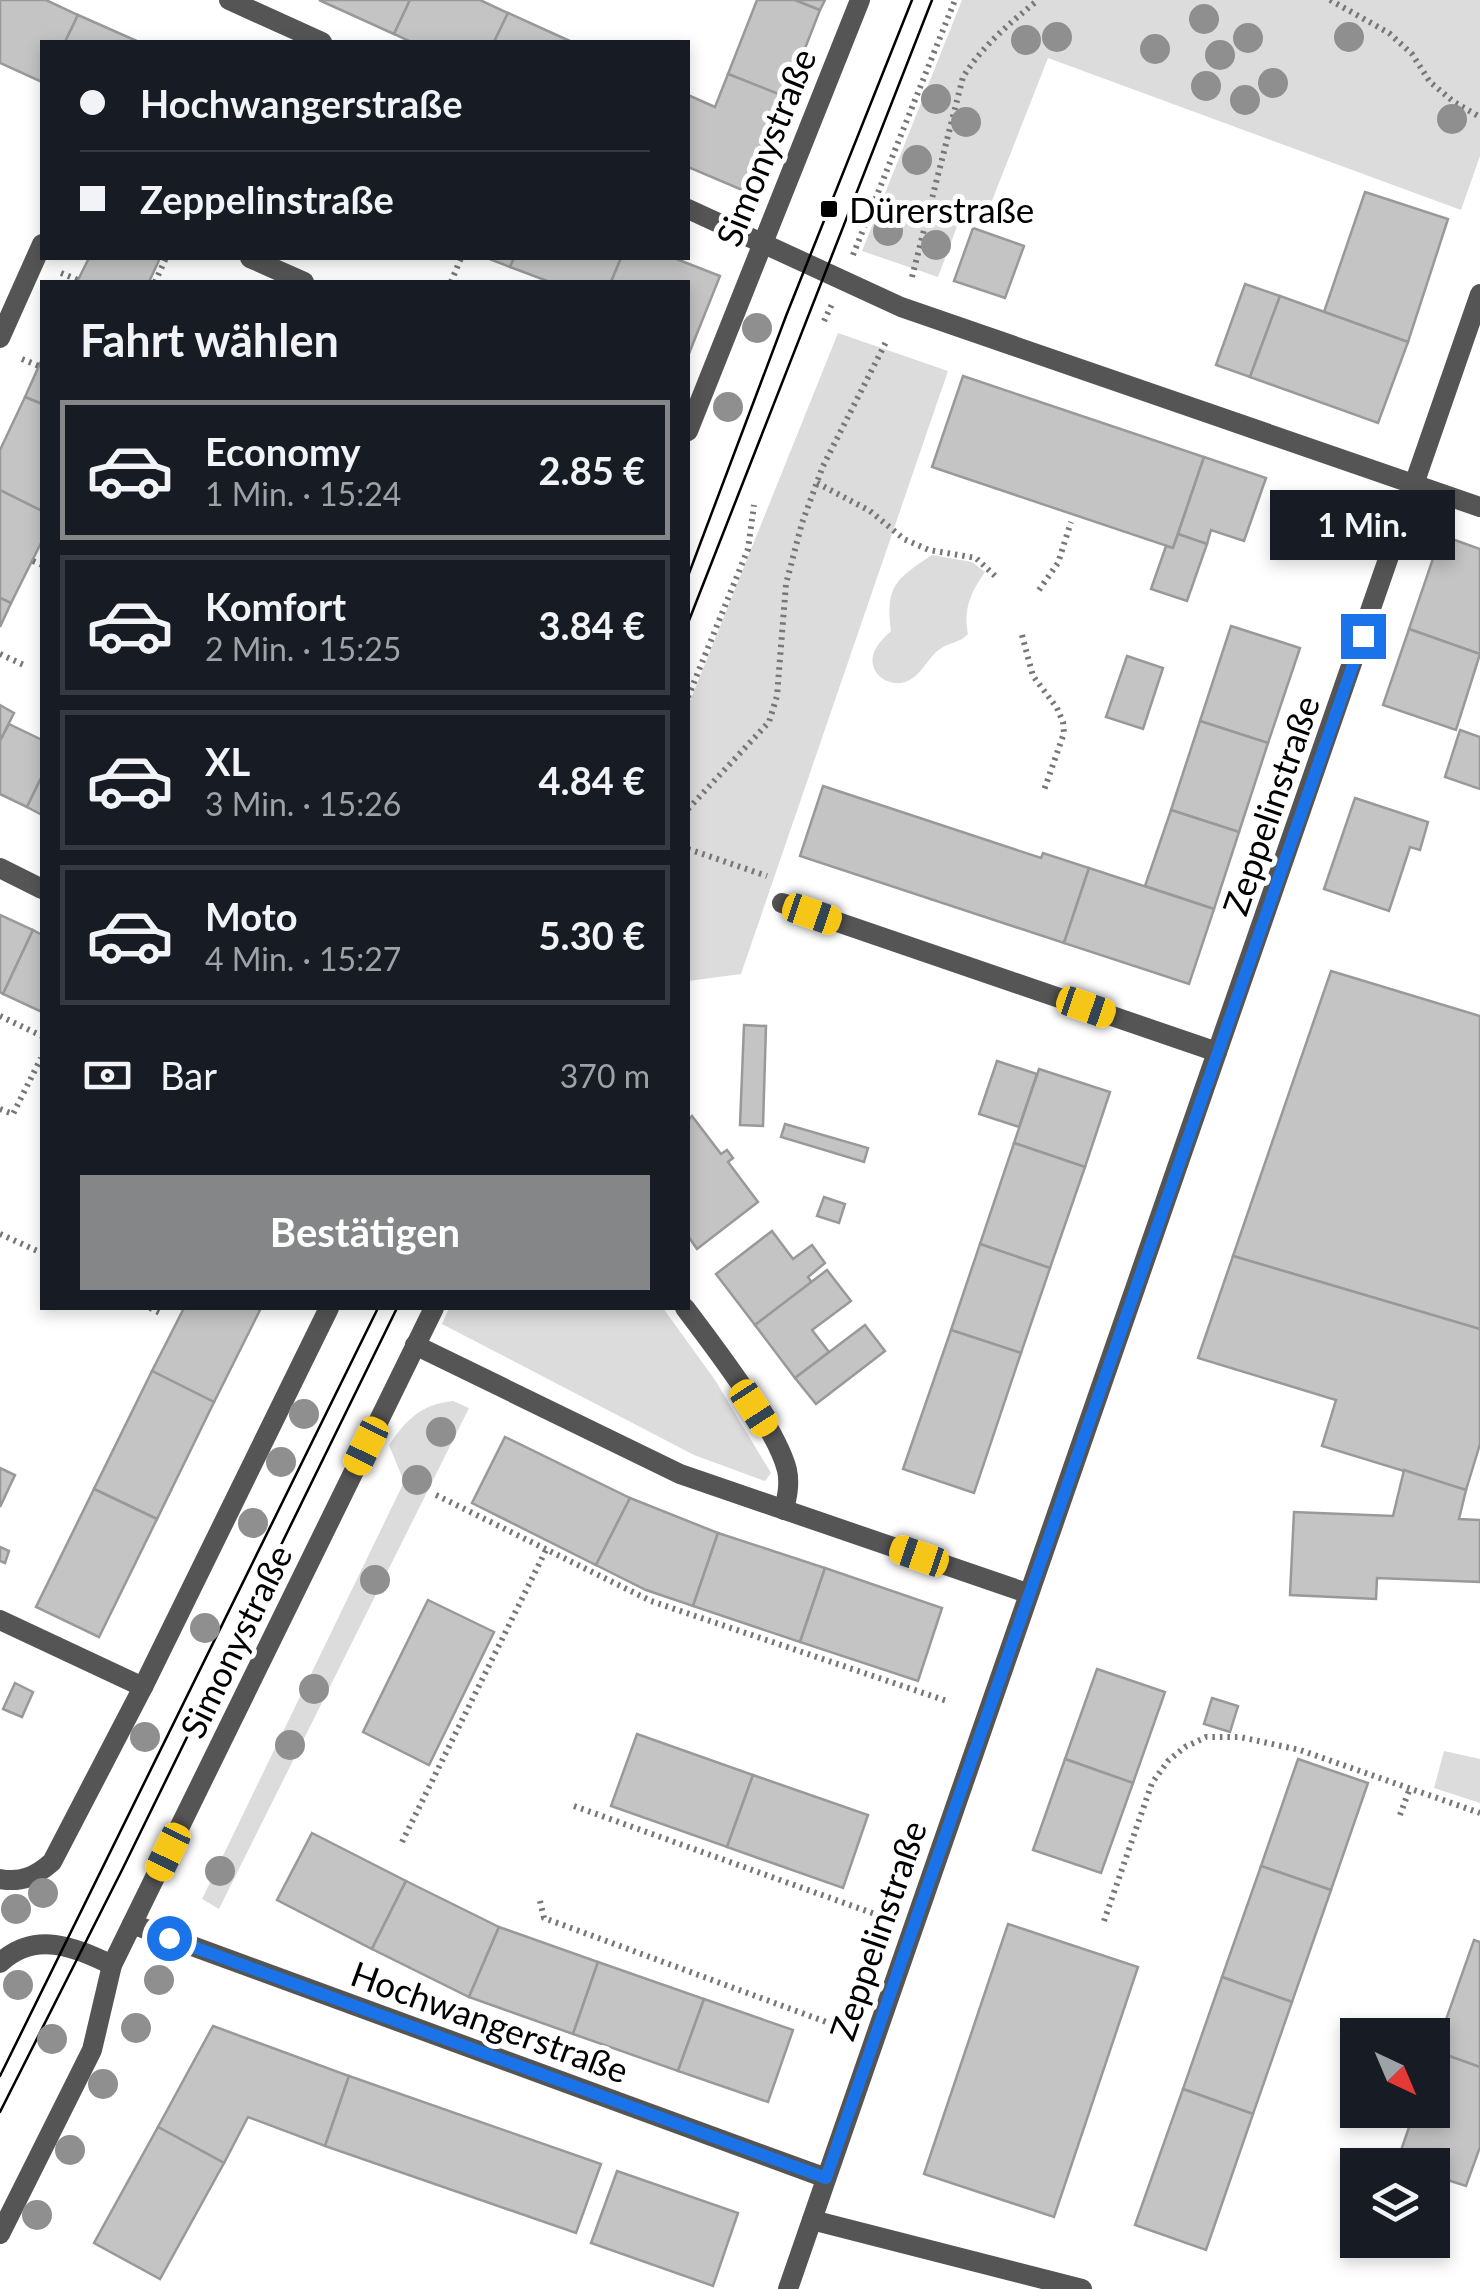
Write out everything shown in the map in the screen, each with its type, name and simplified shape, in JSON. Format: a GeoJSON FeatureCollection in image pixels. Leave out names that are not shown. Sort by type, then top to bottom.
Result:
{"type":"FeatureCollection","features":[{"type":"Feature","properties":{"kind":"street"},"geometry":{"type":"LineString","coordinates":[[229,0],[318,40]]}},
{"type":"Feature","properties":{"kind":"street","name":"Simonystraße"},"geometry":{"type":"LineString","coordinates":[[690,426],[860,0]]}},
{"type":"Feature","properties":{"kind":"street"},"geometry":{"type":"LineString","coordinates":[[690,210],[901,307],[1480,507]]}},
{"type":"Feature","properties":{"kind":"street"},"geometry":{"type":"LineString","coordinates":[[0,338],[40,248]]}},
{"type":"Feature","properties":{"kind":"street"},"geometry":{"type":"LineString","coordinates":[[254,260],[300,280]]}},
{"type":"Feature","properties":{"kind":"street","name":"Zeppelinstraße"},"geometry":{"type":"LineString","coordinates":[[788,2289],[1480,294]]}},
{"type":"Feature","properties":{"kind":"street"},"geometry":{"type":"LineString","coordinates":[[0,868],[40,888]]}},
{"type":"Feature","properties":{"kind":"street"},"geometry":{"type":"LineString","coordinates":[[782,903],[1217,1052]]}},
{"type":"Feature","properties":{"kind":"street","name":"Simonystraße"},"geometry":{"type":"LineString","coordinates":[[0,1879],[13,1881],[35,1876],[52,1862],[143,1687],[328,1310]]}},
{"type":"Feature","properties":{"kind":"street","name":"Simonystraße"},"geometry":{"type":"LineString","coordinates":[[0,2234],[92,2050],[112,1965],[433,1310]]}},
{"type":"Feature","properties":{"kind":"street"},"geometry":{"type":"LineString","coordinates":[[687,1310],[768,1430],[787,1470],[784,1510]]}},
{"type":"Feature","properties":{"kind":"street"},"geometry":{"type":"LineString","coordinates":[[415,1345],[680,1474],[1028,1593]]}},
{"type":"Feature","properties":{"kind":"street"},"geometry":{"type":"LineString","coordinates":[[0,1620],[143,1687]]}},
{"type":"Feature","properties":{"kind":"street","name":"Hochwangerstraße"},"geometry":{"type":"LineString","coordinates":[[132,1924],[826,2178]]}},
{"type":"Feature","properties":{"kind":"street"},"geometry":{"type":"LineString","coordinates":[[0,1963],[28,1944],[50,1944],[81,1950],[112,1965]]}},
{"type":"Feature","properties":{"kind":"street"},"geometry":{"type":"LineString","coordinates":[[812,2220],[1082,2289]]}},
{"type":"Feature","properties":{"kind":"path"},"geometry":{"type":"LineString","coordinates":[[852,256],[955,0]]}},
{"type":"Feature","properties":{"kind":"path"},"geometry":{"type":"LineString","coordinates":[[912,276],[963,77],[995,34],[1038,0]]}},
{"type":"Feature","properties":{"kind":"path"},"geometry":{"type":"LineString","coordinates":[[1330,0],[1388,33],[1412,54],[1430,82],[1480,117]]}},
{"type":"Feature","properties":{"kind":"path"},"geometry":{"type":"LineString","coordinates":[[58,271],[78,280]]}},
{"type":"Feature","properties":{"kind":"path"},"geometry":{"type":"LineString","coordinates":[[690,806],[770,722],[777,696],[786,584],[802,524],[817,482],[886,342]]}},
{"type":"Feature","properties":{"kind":"path"},"geometry":{"type":"LineString","coordinates":[[18,357],[39,366]]}},
{"type":"Feature","properties":{"kind":"path"},"geometry":{"type":"LineString","coordinates":[[817,482],[870,511],[904,540],[930,550],[976,558],[994,576]]}},
{"type":"Feature","properties":{"kind":"path"},"geometry":{"type":"LineString","coordinates":[[690,692],[748,549],[754,506]]}},
{"type":"Feature","properties":{"kind":"path"},"geometry":{"type":"LineString","coordinates":[[1039,590],[1058,563],[1072,522]]}},
{"type":"Feature","properties":{"kind":"path"},"geometry":{"type":"LineString","coordinates":[[33,561],[40,564]]}},
{"type":"Feature","properties":{"kind":"path"},"geometry":{"type":"LineString","coordinates":[[1022,635],[1033,676],[1063,722],[1064,733],[1042,793]]}},
{"type":"Feature","properties":{"kind":"path"},"geometry":{"type":"LineString","coordinates":[[0,654],[26,666]]}},
{"type":"Feature","properties":{"kind":"path"},"geometry":{"type":"LineString","coordinates":[[690,850],[782,881]]}},
{"type":"Feature","properties":{"kind":"path"},"geometry":{"type":"LineString","coordinates":[[0,1016],[40,1035]]}},
{"type":"Feature","properties":{"kind":"path"},"geometry":{"type":"LineString","coordinates":[[0,1109],[13,1114],[40,1060]]}},
{"type":"Feature","properties":{"kind":"path"},"geometry":{"type":"LineString","coordinates":[[0,1234],[40,1253]]}},
{"type":"Feature","properties":{"kind":"path"},"geometry":{"type":"LineString","coordinates":[[155,1310],[160,1312]]}},
{"type":"Feature","properties":{"kind":"path"},"geometry":{"type":"LineString","coordinates":[[436,1495],[651,1601],[948,1701]]}},
{"type":"Feature","properties":{"kind":"path"},"geometry":{"type":"LineString","coordinates":[[402,1842],[546,1550]]}},
{"type":"Feature","properties":{"kind":"path"},"geometry":{"type":"LineString","coordinates":[[1104,1921],[1152,1784],[1168,1761],[1185,1746],[1206,1736],[1240,1737],[1300,1750],[1480,1813]]}},
{"type":"Feature","properties":{"kind":"path"},"geometry":{"type":"LineString","coordinates":[[1400,1815],[1410,1788]]}},
{"type":"Feature","properties":{"kind":"path"},"geometry":{"type":"LineString","coordinates":[[574,1806],[875,1914]]}},
{"type":"Feature","properties":{"kind":"path"},"geometry":{"type":"LineString","coordinates":[[540,1900],[544,1918],[837,2026]]}},
{"type":"Feature","properties":{"kind":"shaded area"},"geometry":{"type":"Polygon","coordinates":[[[962,0],[1480,0],[1480,156],[1461,210],[1048,58],[986,216],[964,208],[938,277],[862,251],[962,0]]]}},
{"type":"Feature","properties":{"kind":"shaded area"},"geometry":{"type":"Polygon","coordinates":[[[838,333],[948,371],[741,974],[690,981],[690,701],[838,333]]]}},
{"type":"Feature","properties":{"kind":"shaded area"},"geometry":{"type":"Polygon","coordinates":[[[932,555],[972,562],[985,572],[969,601],[968,634],[940,649],[911,680],[885,680],[875,670],[873,657],[891,631],[892,594],[902,578],[932,555]]]}},
{"type":"Feature","properties":{"kind":"shaded area"},"geometry":{"type":"Polygon","coordinates":[[[448,1310],[664,1310],[715,1380],[771,1473],[765,1481],[694,1455],[442,1324],[448,1310]]]}},
{"type":"Feature","properties":{"kind":"shaded area"},"geometry":{"type":"Polygon","coordinates":[[[453,1401],[469,1408],[219,1909],[202,1899],[404,1482],[389,1445],[415,1415],[453,1401]]]}},
{"type":"Feature","properties":{"kind":"shaded area"},"geometry":{"type":"Polygon","coordinates":[[[1444,1751],[1480,1759],[1480,1803],[1434,1788],[1444,1751]]]}},
{"type":"Feature","properties":{"kind":"building"},"geometry":{"type":"Polygon","coordinates":[[[0,0],[46,0],[78,15],[66,40],[40,40],[40,81],[0,63],[0,0]]]}},
{"type":"Feature","properties":{"kind":"building"},"geometry":{"type":"Polygon","coordinates":[[[319,0],[410,0],[394,34],[319,0]]]}},
{"type":"Feature","properties":{"kind":"building"},"geometry":{"type":"Polygon","coordinates":[[[410,0],[480,0],[508,13],[495,40],[407,40],[394,34],[410,0]]]}},
{"type":"Feature","properties":{"kind":"building"},"geometry":{"type":"Polygon","coordinates":[[[757,0],[795,0],[820,10],[786,97],[728,74],[757,0]]]}},
{"type":"Feature","properties":{"kind":"building"},"geometry":{"type":"Polygon","coordinates":[[[795,0],[825,0],[820,10],[795,0]]]}},
{"type":"Feature","properties":{"kind":"building"},"geometry":{"type":"Polygon","coordinates":[[[508,13],[568,40],[495,40],[508,13]]]}},
{"type":"Feature","properties":{"kind":"building"},"geometry":{"type":"Polygon","coordinates":[[[78,15],[134,40],[66,40],[78,15]]]}},
{"type":"Feature","properties":{"kind":"building"},"geometry":{"type":"Polygon","coordinates":[[[728,74],[786,97],[747,192],[690,168],[690,96],[715,107],[728,74]]]}},
{"type":"Feature","properties":{"kind":"building"},"geometry":{"type":"Polygon","coordinates":[[[1365,192],[1448,219],[1408,342],[1324,312],[1365,192]]]}},
{"type":"Feature","properties":{"kind":"building"},"geometry":{"type":"Polygon","coordinates":[[[973,228],[1024,246],[1005,298],[954,281],[973,228]]]}},
{"type":"Feature","properties":{"kind":"building"},"geometry":{"type":"Polygon","coordinates":[[[88,260],[159,260],[150,280],[78,280],[88,260]]]}},
{"type":"Feature","properties":{"kind":"building"},"geometry":{"type":"Polygon","coordinates":[[[492,260],[513,260],[510,267],[492,260]]]}},
{"type":"Feature","properties":{"kind":"building"},"geometry":{"type":"Polygon","coordinates":[[[513,260],[620,260],[612,280],[545,280],[510,267],[513,260]]]}},
{"type":"Feature","properties":{"kind":"building"},"geometry":{"type":"Polygon","coordinates":[[[620,260],[679,260],[720,276],[690,351],[690,280],[612,280],[620,260]]]}},
{"type":"Feature","properties":{"kind":"building"},"geometry":{"type":"Polygon","coordinates":[[[1245,284],[1280,296],[1250,377],[1216,365],[1245,284]]]}},
{"type":"Feature","properties":{"kind":"building"},"geometry":{"type":"Polygon","coordinates":[[[1280,296],[1408,342],[1378,423],[1250,377],[1280,296]]]}},
{"type":"Feature","properties":{"kind":"building"},"geometry":{"type":"Polygon","coordinates":[[[40,363],[40,403],[25,397],[40,363]]]}},
{"type":"Feature","properties":{"kind":"building"},"geometry":{"type":"Polygon","coordinates":[[[963,376],[1204,457],[1173,548],[932,467],[963,376]]]}},
{"type":"Feature","properties":{"kind":"building"},"geometry":{"type":"Polygon","coordinates":[[[25,397],[40,403],[40,510],[0,490],[0,450],[25,397]]]}},
{"type":"Feature","properties":{"kind":"building"},"geometry":{"type":"Polygon","coordinates":[[[1204,457],[1266,478],[1244,541],[1211,530],[1207,544],[1178,534],[1204,457]]]}},
{"type":"Feature","properties":{"kind":"building"},"geometry":{"type":"Polygon","coordinates":[[[0,490],[40,510],[40,545],[11,603],[0,598],[0,490]]]}},
{"type":"Feature","properties":{"kind":"building"},"geometry":{"type":"Polygon","coordinates":[[[1178,534],[1207,544],[1187,601],[1151,589],[1166,546],[1173,548],[1178,534]]]}},
{"type":"Feature","properties":{"kind":"building"},"geometry":{"type":"Polygon","coordinates":[[[1441,535],[1480,549],[1480,654],[1409,629],[1441,535]]]}},
{"type":"Feature","properties":{"kind":"building"},"geometry":{"type":"Polygon","coordinates":[[[0,598],[11,603],[0,627],[0,598]]]}},
{"type":"Feature","properties":{"kind":"building"},"geometry":{"type":"Polygon","coordinates":[[[1231,626],[1300,648],[1268,743],[1200,721],[1231,626]]]}},
{"type":"Feature","properties":{"kind":"building"},"geometry":{"type":"Polygon","coordinates":[[[1409,629],[1480,654],[1456,730],[1383,705],[1409,629]]]}},
{"type":"Feature","properties":{"kind":"building"},"geometry":{"type":"Polygon","coordinates":[[[1127,656],[1163,668],[1143,729],[1106,717],[1127,656]]]}},
{"type":"Feature","properties":{"kind":"building"},"geometry":{"type":"Polygon","coordinates":[[[0,705],[14,713],[0,741],[0,705]]]}},
{"type":"Feature","properties":{"kind":"building"},"geometry":{"type":"Polygon","coordinates":[[[1200,721],[1268,743],[1239,832],[1171,810],[1200,721]]]}},
{"type":"Feature","properties":{"kind":"building"},"geometry":{"type":"Polygon","coordinates":[[[9,724],[40,739],[40,780],[27,807],[0,794],[0,741],[9,724]]]}},
{"type":"Feature","properties":{"kind":"building"},"geometry":{"type":"Polygon","coordinates":[[[1460,730],[1480,737],[1480,789],[1445,777],[1460,730]]]}},
{"type":"Feature","properties":{"kind":"building"},"geometry":{"type":"Polygon","coordinates":[[[40,780],[40,814],[27,807],[40,780]]]}},
{"type":"Feature","properties":{"kind":"building"},"geometry":{"type":"Polygon","coordinates":[[[823,786],[1041,858],[1043,853],[1089,868],[1064,943],[800,856],[823,786]]]}},
{"type":"Feature","properties":{"kind":"building"},"geometry":{"type":"Polygon","coordinates":[[[1355,798],[1428,822],[1420,850],[1410,847],[1389,911],[1324,889],[1355,798]]]}},
{"type":"Feature","properties":{"kind":"building"},"geometry":{"type":"Polygon","coordinates":[[[1171,810],[1239,832],[1214,909],[1145,886],[1171,810]]]}},
{"type":"Feature","properties":{"kind":"building"},"geometry":{"type":"Polygon","coordinates":[[[1089,868],[1214,909],[1189,984],[1064,943],[1089,868]]]}},
{"type":"Feature","properties":{"kind":"building"},"geometry":{"type":"Polygon","coordinates":[[[0,915],[33,930],[3,994],[0,992],[0,915]]]}},
{"type":"Feature","properties":{"kind":"building"},"geometry":{"type":"Polygon","coordinates":[[[33,930],[40,934],[40,1011],[3,994],[33,930]]]}},
{"type":"Feature","properties":{"kind":"building"},"geometry":{"type":"Polygon","coordinates":[[[1331,971],[1480,1016],[1480,1329],[1233,1256],[1331,971]]]}},
{"type":"Feature","properties":{"kind":"building"},"geometry":{"type":"Polygon","coordinates":[[[744,1025],[766,1026],[763,1126],[740,1125],[744,1025]]]}},
{"type":"Feature","properties":{"kind":"building"},"geometry":{"type":"Polygon","coordinates":[[[997,1061],[1037,1074],[1019,1127],[979,1114],[997,1061]]]}},
{"type":"Feature","properties":{"kind":"building"},"geometry":{"type":"Polygon","coordinates":[[[1039,1069],[1110,1092],[1085,1167],[1014,1143],[1039,1069]]]}},
{"type":"Feature","properties":{"kind":"building"},"geometry":{"type":"Polygon","coordinates":[[[690,1118],[721,1154],[727,1150],[733,1158],[728,1162],[758,1202],[697,1249],[690,1239],[690,1118]]]}},
{"type":"Feature","properties":{"kind":"building"},"geometry":{"type":"Polygon","coordinates":[[[785,1124],[868,1148],[864,1162],[781,1137],[785,1124]]]}},
{"type":"Feature","properties":{"kind":"building"},"geometry":{"type":"Polygon","coordinates":[[[1014,1143],[1085,1167],[1050,1268],[980,1244],[1014,1143]]]}},
{"type":"Feature","properties":{"kind":"building"},"geometry":{"type":"Polygon","coordinates":[[[824,1197],[845,1204],[839,1223],[817,1216],[824,1197]]]}},
{"type":"Feature","properties":{"kind":"building"},"geometry":{"type":"Polygon","coordinates":[[[772,1231],[793,1259],[812,1245],[825,1263],[808,1277],[812,1283],[755,1325],[716,1274],[772,1231]]]}},
{"type":"Feature","properties":{"kind":"building"},"geometry":{"type":"Polygon","coordinates":[[[980,1244],[1050,1268],[1021,1353],[951,1330],[980,1244]]]}},
{"type":"Feature","properties":{"kind":"building"},"geometry":{"type":"Polygon","coordinates":[[[1233,1256],[1480,1329],[1480,1444],[1466,1490],[1322,1446],[1336,1400],[1198,1358],[1233,1256]]]}},
{"type":"Feature","properties":{"kind":"building"},"geometry":{"type":"Polygon","coordinates":[[[827,1270],[851,1301],[812,1330],[829,1352],[795,1378],[755,1325],[827,1270]]]}},
{"type":"Feature","properties":{"kind":"building"},"geometry":{"type":"Polygon","coordinates":[[[183,1310],[260,1310],[214,1402],[152,1371],[183,1310]]]}},
{"type":"Feature","properties":{"kind":"building"},"geometry":{"type":"Polygon","coordinates":[[[865,1325],[885,1351],[816,1404],[795,1378],[865,1325]]]}},
{"type":"Feature","properties":{"kind":"building"},"geometry":{"type":"Polygon","coordinates":[[[951,1330],[1021,1353],[974,1493],[903,1469],[951,1330]]]}},
{"type":"Feature","properties":{"kind":"building"},"geometry":{"type":"Polygon","coordinates":[[[152,1371],[214,1402],[157,1519],[94,1489],[152,1371]]]}},
{"type":"Feature","properties":{"kind":"building"},"geometry":{"type":"Polygon","coordinates":[[[505,1437],[630,1498],[596,1565],[472,1503],[505,1437]]]}},
{"type":"Feature","properties":{"kind":"building"},"geometry":{"type":"Polygon","coordinates":[[[0,1468],[15,1475],[0,1507],[0,1468]]]}},
{"type":"Feature","properties":{"kind":"building"},"geometry":{"type":"Polygon","coordinates":[[[1404,1470],[1466,1490],[1459,1519],[1480,1520],[1480,1582],[1377,1578],[1376,1599],[1290,1595],[1294,1512],[1393,1516],[1404,1470]]]}},
{"type":"Feature","properties":{"kind":"building"},"geometry":{"type":"Polygon","coordinates":[[[94,1489],[157,1519],[99,1637],[36,1607],[94,1489]]]}},
{"type":"Feature","properties":{"kind":"building"},"geometry":{"type":"Polygon","coordinates":[[[630,1498],[718,1533],[693,1606],[646,1590],[596,1565],[630,1498]]]}},
{"type":"Feature","properties":{"kind":"building"},"geometry":{"type":"Polygon","coordinates":[[[718,1533],[825,1568],[800,1642],[693,1606],[718,1533]]]}},
{"type":"Feature","properties":{"kind":"building"},"geometry":{"type":"Polygon","coordinates":[[[0,1547],[9,1551],[5,1563],[0,1561],[0,1547]]]}},
{"type":"Feature","properties":{"kind":"building"},"geometry":{"type":"Polygon","coordinates":[[[825,1568],[942,1608],[918,1681],[800,1642],[825,1568]]]}},
{"type":"Feature","properties":{"kind":"building"},"geometry":{"type":"Polygon","coordinates":[[[428,1600],[494,1632],[429,1765],[363,1732],[428,1600]]]}},
{"type":"Feature","properties":{"kind":"building"},"geometry":{"type":"Polygon","coordinates":[[[1097,1669],[1165,1692],[1133,1783],[1065,1759],[1097,1669]]]}},
{"type":"Feature","properties":{"kind":"building"},"geometry":{"type":"Polygon","coordinates":[[[15,1683],[33,1692],[22,1717],[3,1709],[15,1683]]]}},
{"type":"Feature","properties":{"kind":"building"},"geometry":{"type":"Polygon","coordinates":[[[1212,1698],[1238,1706],[1230,1732],[1204,1724],[1212,1698]]]}},
{"type":"Feature","properties":{"kind":"building"},"geometry":{"type":"Polygon","coordinates":[[[637,1734],[753,1775],[727,1847],[611,1806],[637,1734]]]}},
{"type":"Feature","properties":{"kind":"building"},"geometry":{"type":"Polygon","coordinates":[[[1065,1759],[1133,1783],[1101,1873],[1033,1850],[1065,1759]]]}},
{"type":"Feature","properties":{"kind":"building"},"geometry":{"type":"Polygon","coordinates":[[[1298,1759],[1368,1783],[1331,1890],[1261,1866],[1298,1759]]]}},
{"type":"Feature","properties":{"kind":"building"},"geometry":{"type":"Polygon","coordinates":[[[753,1775],[868,1815],[843,1888],[727,1847],[753,1775]]]}},
{"type":"Feature","properties":{"kind":"building"},"geometry":{"type":"Polygon","coordinates":[[[312,1833],[406,1881],[372,1949],[277,1900],[312,1833]]]}},
{"type":"Feature","properties":{"kind":"building"},"geometry":{"type":"Polygon","coordinates":[[[1261,1866],[1331,1890],[1292,2002],[1222,1977],[1261,1866]]]}},
{"type":"Feature","properties":{"kind":"building"},"geometry":{"type":"Polygon","coordinates":[[[406,1881],[499,1927],[469,1997],[372,1949],[406,1881]]]}},
{"type":"Feature","properties":{"kind":"building"},"geometry":{"type":"Polygon","coordinates":[[[1008,1924],[1138,1967],[1054,2217],[924,2174],[1008,1924]]]}},
{"type":"Feature","properties":{"kind":"building"},"geometry":{"type":"Polygon","coordinates":[[[499,1927],[598,1962],[573,2034],[469,1997],[499,1927]]]}},
{"type":"Feature","properties":{"kind":"building"},"geometry":{"type":"Polygon","coordinates":[[[1474,1940],[1480,1942],[1480,2067],[1450,2056],[1450,2018],[1447,2018],[1474,1940]]]}},
{"type":"Feature","properties":{"kind":"building"},"geometry":{"type":"Polygon","coordinates":[[[598,1962],[704,1999],[678,2071],[573,2034],[598,1962]]]}},
{"type":"Feature","properties":{"kind":"building"},"geometry":{"type":"Polygon","coordinates":[[[1222,1977],[1292,2002],[1253,2114],[1183,2089],[1222,1977]]]}},
{"type":"Feature","properties":{"kind":"building"},"geometry":{"type":"Polygon","coordinates":[[[704,1999],[793,2030],[768,2102],[678,2071],[704,1999]]]}},
{"type":"Feature","properties":{"kind":"building"},"geometry":{"type":"Polygon","coordinates":[[[213,2026],[349,2076],[325,2146],[248,2117],[224,2163],[158,2127],[213,2026]]]}},
{"type":"Feature","properties":{"kind":"building"},"geometry":{"type":"Polygon","coordinates":[[[1450,2056],[1480,2067],[1480,2147],[1466,2186],[1450,2181],[1450,2148],[1402,2148],[1409,2128],[1450,2128],[1450,2056]]]}},
{"type":"Feature","properties":{"kind":"building"},"geometry":{"type":"Polygon","coordinates":[[[349,2076],[601,2164],[576,2233],[325,2146],[349,2076]]]}},
{"type":"Feature","properties":{"kind":"building"},"geometry":{"type":"Polygon","coordinates":[[[1183,2089],[1253,2114],[1206,2250],[1135,2225],[1183,2089]]]}},
{"type":"Feature","properties":{"kind":"building"},"geometry":{"type":"Polygon","coordinates":[[[158,2127],[224,2163],[160,2279],[94,2243],[158,2127]]]}},
{"type":"Feature","properties":{"kind":"building"},"geometry":{"type":"Polygon","coordinates":[[[617,2171],[738,2213],[713,2286],[591,2243],[617,2171]]]}},
{"type":"Feature","properties":{"kind":"tram line"},"geometry":{"type":"LineString","coordinates":[[690,571],[912,0]]}},
{"type":"Feature","properties":{"kind":"tram line"},"geometry":{"type":"LineString","coordinates":[[690,618],[932,0]]}},
{"type":"Feature","properties":{"kind":"tram line"},"geometry":{"type":"LineString","coordinates":[[0,2076],[377,1310]]}},
{"type":"Feature","properties":{"kind":"tram line"},"geometry":{"type":"LineString","coordinates":[[0,2112],[396,1310]]}},
{"type":"Feature","properties":{"kind":"place","name":"Dürerstraße"},"geometry":{"type":"Point","coordinates":[829,209]}},
{"type":"Feature","properties":{"kind":"route"},"geometry":{"type":"LineString","coordinates":[[169,1938],[826,2178],[1363,636]]}}]}
